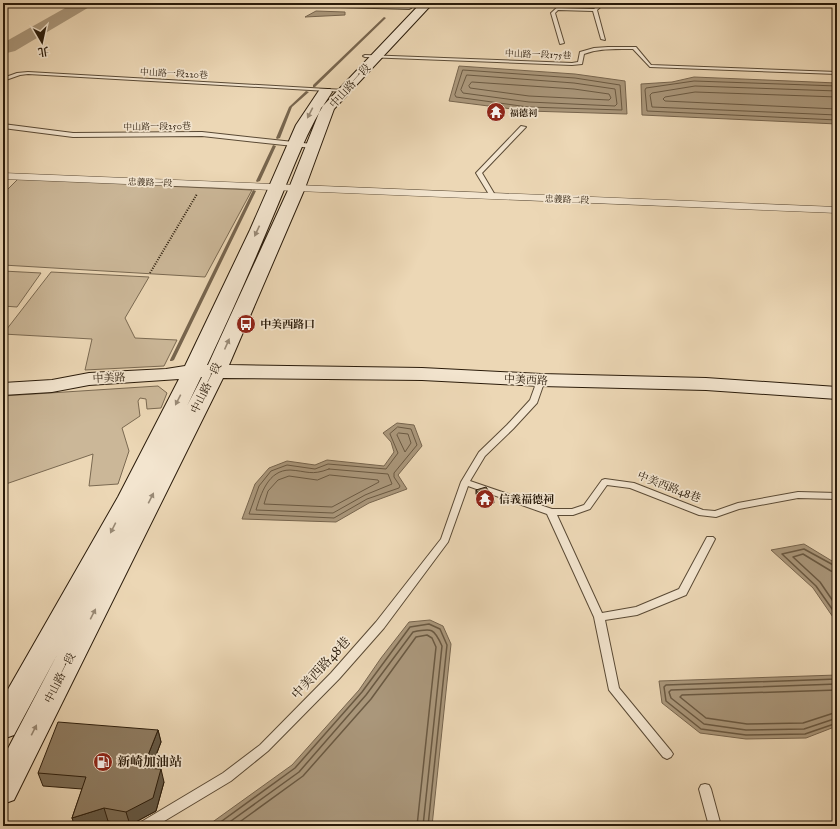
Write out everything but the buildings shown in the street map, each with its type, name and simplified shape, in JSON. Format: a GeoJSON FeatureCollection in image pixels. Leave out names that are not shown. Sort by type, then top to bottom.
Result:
{"type":"FeatureCollection","features":[{"type":"Feature","properties":{"kind":"street","name":"中山路一段"},"geometry":{"type":"LineString","coordinates":[[3,790],[11,759],[121,558],[215,373],[304,145],[328,108],[336,90],[371,56],[416,5]]}},
{"type":"Feature","properties":{"kind":"street","name":"忠義路一段"},"geometry":{"type":"LineString","coordinates":[[3,176],[287,187]]}},
{"type":"Feature","properties":{"kind":"street","name":"中山路一段"},"geometry":{"type":"LineString","coordinates":[[3,726],[99,555],[287,187]]}},
{"type":"Feature","properties":{"kind":"street","name":"忠義路二段"},"geometry":{"type":"LineString","coordinates":[[287,187],[837,210]]}},
{"type":"Feature","properties":{"kind":"street","name":"中美路"},"geometry":{"type":"LineString","coordinates":[[3,389],[52,386],[89,379],[166,375],[193,371],[215,373]]}},
{"type":"Feature","properties":{"kind":"street","name":"中美西路"},"geometry":{"type":"LineString","coordinates":[[215,373],[422,374],[540,380],[706,384],[837,393]]}},
{"type":"Feature","properties":{"kind":"street"},"geometry":{"type":"LineString","coordinates":[[99,555],[121,558]]}},
{"type":"Feature","properties":{"kind":"lane"},"geometry":{"type":"LineString","coordinates":[[241,3],[416,5]]}},
{"type":"Feature","properties":{"kind":"lane"},"geometry":{"type":"LineString","coordinates":[[562,43],[554,14],[564,3]]}},
{"type":"Feature","properties":{"kind":"lane"},"geometry":{"type":"LineString","coordinates":[[558,9],[595,10],[603,3]]}},
{"type":"Feature","properties":{"kind":"lane"},"geometry":{"type":"LineString","coordinates":[[595,10],[603,40]]}},
{"type":"Feature","properties":{"kind":"lane","name":"中山路一段175巷"},"geometry":{"type":"LineString","coordinates":[[371,56],[572,64],[580,63],[582,53],[588,50],[634,48],[650,66],[837,73]]}},
{"type":"Feature","properties":{"kind":"lane","name":"中山路一段220巷"},"geometry":{"type":"LineString","coordinates":[[3,80],[19,74],[28,73],[336,90]]}},
{"type":"Feature","properties":{"kind":"lane","name":"中山路一段250巷"},"geometry":{"type":"LineString","coordinates":[[3,126],[73,135],[202,134],[304,145]]}},
{"type":"Feature","properties":{"kind":"lane"},"geometry":{"type":"LineString","coordinates":[[492,196],[479,173],[523,127]]}},
{"type":"Feature","properties":{"kind":"lane","name":"中美西路48巷"},"geometry":{"type":"LineString","coordinates":[[145,826],[227,777],[264,748],[335,676],[380,624],[445,540],[465,482],[482,454],[534,401],[540,380]]}},
{"type":"Feature","properties":{"kind":"lane","name":"中美西路48巷"},"geometry":{"type":"LineString","coordinates":[[465,482],[551,512],[573,512],[587,507],[605,482],[631,485],[702,513],[716,514],[738,506],[798,495],[837,496]]}},
{"type":"Feature","properties":{"kind":"lane"},"geometry":{"type":"LineString","coordinates":[[551,512],[599,617],[614,690],[668,754]]}},
{"type":"Feature","properties":{"kind":"lane"},"geometry":{"type":"LineString","coordinates":[[599,617],[637,611],[683,592],[710,539]]}},
{"type":"Feature","properties":{"kind":"lane"},"geometry":{"type":"LineString","coordinates":[[705,789],[714,826]]}},
{"type":"Feature","properties":{"kind":"path"},"geometry":{"type":"LineString","coordinates":[[150,273],[202,186],[206,185]]}},
{"type":"Feature","properties":{"kind":"shaded area"},"geometry":{"type":"Polygon","coordinates":[[[20,177],[133,181],[164,186],[252,190],[205,277],[3,265],[3,194],[20,177]]]}},
{"type":"Feature","properties":{"kind":"shaded area"},"geometry":{"type":"Polygon","coordinates":[[[3,271],[41,273],[17,307],[3,306],[3,271]]]}},
{"type":"Feature","properties":{"kind":"shaded area"},"geometry":{"type":"Polygon","coordinates":[[[51,272],[149,277],[125,318],[135,338],[177,340],[164,366],[85,370],[92,339],[3,334],[51,272]]]}},
{"type":"Feature","properties":{"kind":"shaded area"},"geometry":{"type":"Polygon","coordinates":[[[158,386],[167,393],[161,408],[147,409],[146,399],[140,398],[138,401],[140,416],[122,428],[129,451],[118,484],[89,486],[93,454],[3,485],[3,396],[158,386]]]}},
{"type":"Feature","properties":{"kind":"water"},"geometry":{"type":"Polygon","coordinates":[[[316,11],[345,12],[345,15],[305,17],[316,11]]]}},
{"type":"Feature","properties":{"kind":"water"},"geometry":{"type":"Polygon","coordinates":[[[459,66],[575,74],[625,81],[627,114],[528,111],[449,101],[459,66]]]}},
{"type":"Feature","properties":{"kind":"water"},"geometry":{"type":"Polygon","coordinates":[[[694,77],[837,83],[837,124],[642,115],[641,84],[672,82],[694,77]]]}},
{"type":"Feature","properties":{"kind":"water"},"geometry":{"type":"Polygon","coordinates":[[[397,423],[414,425],[422,446],[398,475],[407,489],[369,503],[336,522],[242,519],[255,484],[269,468],[287,461],[315,465],[327,460],[384,466],[394,452],[391,442],[383,433],[397,423]]]}},
{"type":"Feature","properties":{"kind":"water"},"geometry":{"type":"Polygon","coordinates":[[[804,544],[837,564],[837,623],[813,588],[771,550],[804,544]]]}},
{"type":"Feature","properties":{"kind":"water"},"geometry":{"type":"Polygon","coordinates":[[[430,620],[443,626],[451,644],[432,826],[207,826],[292,765],[359,690],[381,658],[409,622],[430,620]]]}},
{"type":"Feature","properties":{"kind":"water"},"geometry":{"type":"Polygon","coordinates":[[[837,675],[837,726],[806,738],[746,739],[700,733],[662,703],[659,681],[837,675]]]}},
{"type":"Feature","properties":{"kind":"waterway"},"geometry":{"type":"LineString","coordinates":[[3,49],[85,3]]}},
{"type":"Feature","properties":{"kind":"waterway"},"geometry":{"type":"LineString","coordinates":[[314,86],[385,18]]}},
{"type":"Feature","properties":{"kind":"waterway"},"geometry":{"type":"LineString","coordinates":[[278,138],[291,107],[307,92]]}},
{"type":"Feature","properties":{"kind":"waterway"},"geometry":{"type":"LineString","coordinates":[[258,181],[274,146]]}},
{"type":"Feature","properties":{"kind":"waterway"},"geometry":{"type":"LineString","coordinates":[[172,360],[254,191]]}},
{"type":"Feature","properties":{"kind":"place","name":"福德祠"},"geometry":{"type":"Point","coordinates":[496,112]}},
{"type":"Feature","properties":{"kind":"place","name":"中美西路口"},"geometry":{"type":"Point","coordinates":[246,324]}},
{"type":"Feature","properties":{"kind":"place","name":"信義福德祠"},"geometry":{"type":"Point","coordinates":[485,499]}},
{"type":"Feature","properties":{"kind":"place","name":"新崎加油站"},"geometry":{"type":"Point","coordinates":[103,762]}}]}
